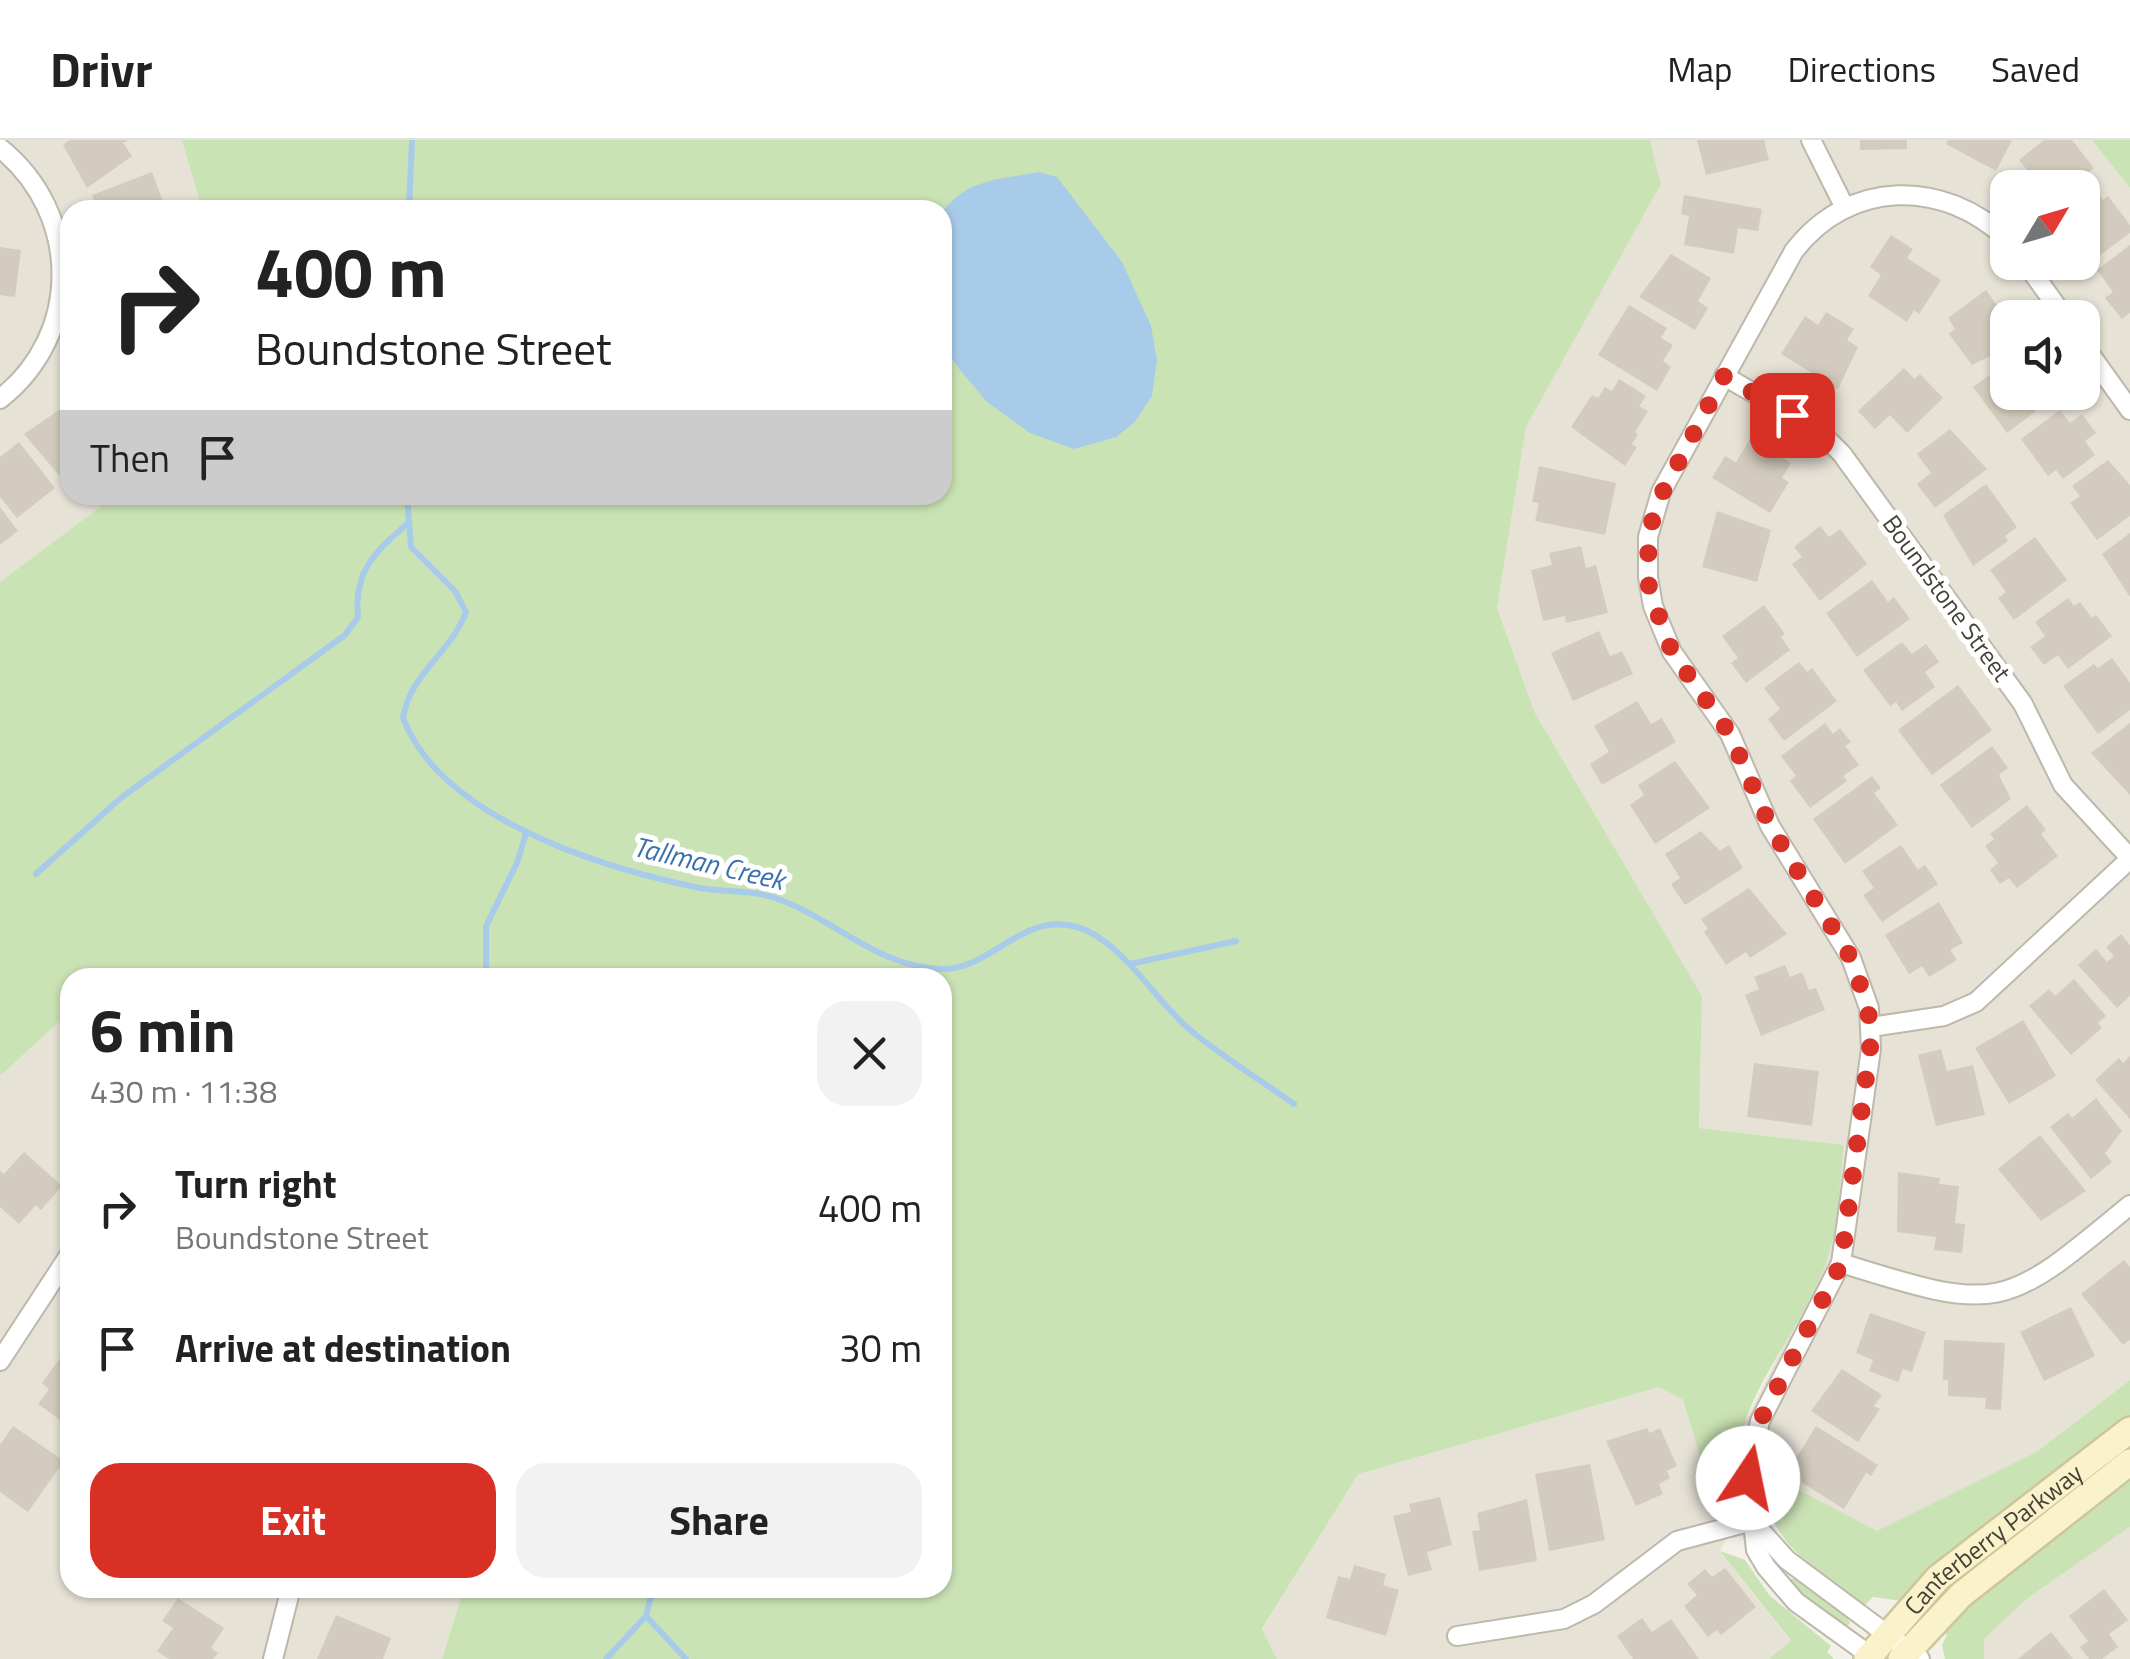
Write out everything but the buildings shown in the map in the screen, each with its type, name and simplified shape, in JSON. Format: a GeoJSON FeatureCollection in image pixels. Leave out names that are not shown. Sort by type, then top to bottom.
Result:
{"type":"FeatureCollection","features":[{"type":"Feature","properties":{"kind":"street"},"geometry":{"type":"LineString","coordinates":[[1811,140],[1844,206]]}},
{"type":"Feature","properties":{"kind":"street"},"geometry":{"type":"LineString","coordinates":[[0,148],[43,195],[60,250]]}},
{"type":"Feature","properties":{"kind":"street"},"geometry":{"type":"LineString","coordinates":[[1870,1658],[1788,1594],[1760,1559],[1748,1478],[1755,1434],[1841,1264],[1871,1026],[1851,958],[1770,826],[1730,734],[1672,652],[1649,589],[1648,537],[1657,503],[1724,376],[1794,251],[1813,228],[1844,206],[1894,195],[1938,198],[1978,215],[1990,225]]}},
{"type":"Feature","properties":{"kind":"street"},"geometry":{"type":"LineString","coordinates":[[0,399],[26,375],[50,336],[60,289]]}},
{"type":"Feature","properties":{"kind":"street"},"geometry":{"type":"LineString","coordinates":[[2100,368],[2130,410]]}},
{"type":"Feature","properties":{"kind":"street","name":"Boundstone Street"},"geometry":{"type":"LineString","coordinates":[[1724,376],[1818,430],[1842,454],[2023,704],[2063,785],[2130,858]]}},
{"type":"Feature","properties":{"kind":"street"},"geometry":{"type":"LineString","coordinates":[[1871,1026],[1944,1016],[1976,1002],[2130,858]]}},
{"type":"Feature","properties":{"kind":"street"},"geometry":{"type":"LineString","coordinates":[[1841,1264],[1953,1296],[2003,1294],[2054,1269],[2130,1205]]}},
{"type":"Feature","properties":{"kind":"street"},"geometry":{"type":"LineString","coordinates":[[0,1361],[60,1269]]}},
{"type":"Feature","properties":{"kind":"street","name":"Canterberry Parkway"},"geometry":{"type":"LineString","coordinates":[[1870,1658],[1886,1634],[1956,1562],[2130,1430]]}},
{"type":"Feature","properties":{"kind":"street","name":"Canterberry Parkway"},"geometry":{"type":"LineString","coordinates":[[1910,1656],[1961,1595],[2130,1462]]}},
{"type":"Feature","properties":{"kind":"street"},"geometry":{"type":"LineString","coordinates":[[1752,1520],[1787,1560],[1910,1656]]}},
{"type":"Feature","properties":{"kind":"street"},"geometry":{"type":"LineString","coordinates":[[1458,1636],[1564,1619],[1594,1604],[1677,1541],[1752,1520]]}},
{"type":"Feature","properties":{"kind":"street"},"geometry":{"type":"LineString","coordinates":[[273,1659],[288,1598]]}},
{"type":"Feature","properties":{"kind":"shaded area"},"geometry":{"type":"Polygon","coordinates":[[[0,140],[182,140],[199,200],[60,200],[60,505],[103,505],[0,582],[0,140]]]}},
{"type":"Feature","properties":{"kind":"shaded area"},"geometry":{"type":"Polygon","coordinates":[[[1650,140],[2092,140],[2130,188],[2130,1380],[2038,1451],[1877,1532],[1762,1472],[1720,1551],[1791,1642],[1769,1659],[1277,1659],[1262,1630],[1358,1473],[1659,1387],[1683,1400],[1718,1514],[1734,1478],[1743,1427],[1829,1253],[1844,1145],[1699,1128],[1702,996],[1535,713],[1497,608],[1526,427],[1661,184],[1650,140]]]}},
{"type":"Feature","properties":{"kind":"shaded area"},"geometry":{"type":"Polygon","coordinates":[[[60,1021],[60,1598],[461,1598],[442,1659],[0,1659],[0,1076],[60,1021]]]}},
{"type":"Feature","properties":{"kind":"shaded area"},"geometry":{"type":"Polygon","coordinates":[[[2130,1527],[2130,1659],[1984,1659],[1984,1639],[2029,1597],[2130,1527]]]}},
{"type":"Feature","properties":{"kind":"green space"},"geometry":{"type":"Polygon","coordinates":[[[182,140],[1650,140],[1661,184],[1526,427],[1497,608],[1535,713],[1702,996],[1699,1128],[1844,1145],[1830,1252],[1805,1310],[1747,1416],[1738,1448],[1734,1493],[1726,1510],[1718,1515],[1683,1400],[1659,1387],[1358,1474],[1262,1629],[1277,1659],[442,1659],[461,1598],[952,1598],[952,968],[60,968],[60,1021],[0,1076],[0,582],[103,505],[952,505],[952,200],[199,200],[182,140]]]}},
{"type":"Feature","properties":{"kind":"green space"},"geometry":{"type":"Polygon","coordinates":[[[2092,140],[2130,140],[2130,188],[2092,140]]]}},
{"type":"Feature","properties":{"kind":"green space"},"geometry":{"type":"Polygon","coordinates":[[[2130,1380],[2130,1418],[1901,1601],[1873,1597],[1864,1606],[1794,1550],[1771,1516],[1762,1471],[1877,1531],[2038,1451],[2130,1380]]]}},
{"type":"Feature","properties":{"kind":"green space"},"geometry":{"type":"Polygon","coordinates":[[[2130,1472],[2130,1527],[2029,1597],[1984,1639],[1984,1659],[1945,1659],[1942,1645],[1947,1635],[1937,1627],[2130,1472]]]}},
{"type":"Feature","properties":{"kind":"green space"},"geometry":{"type":"Polygon","coordinates":[[[1720,1551],[1745,1560],[1769,1595],[1831,1646],[1827,1652],[1834,1659],[1769,1659],[1791,1641],[1720,1551]]]}},
{"type":"Feature","properties":{"kind":"green space"},"geometry":{"type":"Polygon","coordinates":[[[1798,1578],[1847,1615],[1850,1624],[1844,1627],[1793,1589],[1791,1579],[1798,1578]]]}},
{"type":"Feature","properties":{"kind":"water"},"geometry":{"type":"Polygon","coordinates":[[[1039,172],[1057,177],[1122,262],[1151,326],[1157,360],[1152,396],[1134,423],[1116,437],[1074,449],[1030,433],[987,402],[952,359],[952,201],[974,186],[1039,172]]]}},
{"type":"Feature","properties":{"kind":"waterway","name":"Tallman Creek"},"geometry":{"type":"LineString","coordinates":[[409,200],[412,140]]}},
{"type":"Feature","properties":{"kind":"waterway","name":"Tallman Creek"},"geometry":{"type":"LineString","coordinates":[[408,505],[411,547],[455,591],[466,612],[451,640],[414,688],[403,718],[423,753],[451,784],[487,810],[571,851],[695,887],[778,899],[898,961],[932,968]]}},
{"type":"Feature","properties":{"kind":"waterway"},"geometry":{"type":"LineString","coordinates":[[36,874],[122,797],[345,635],[358,617],[359,587],[369,563],[408,523]]}},
{"type":"Feature","properties":{"kind":"waterway"},"geometry":{"type":"LineString","coordinates":[[486,968],[486,926],[517,863],[526,833]]}},
{"type":"Feature","properties":{"kind":"waterway","name":"Tallman Creek"},"geometry":{"type":"LineString","coordinates":[[952,968],[977,960],[1040,927],[1077,927],[1123,957],[1189,1029],[1294,1104]]}},
{"type":"Feature","properties":{"kind":"waterway"},"geometry":{"type":"LineString","coordinates":[[1130,964],[1236,941]]}},
{"type":"Feature","properties":{"kind":"waterway"},"geometry":{"type":"LineString","coordinates":[[650,1598],[646,1616],[686,1659]]}},
{"type":"Feature","properties":{"kind":"waterway"},"geometry":{"type":"LineString","coordinates":[[606,1659],[646,1616]]}},
{"type":"Feature","properties":{"kind":"route"},"geometry":{"type":"LineString","coordinates":[[1748,1478],[1748,1458],[1760,1421],[1841,1264],[1871,1026],[1864,991],[1851,958],[1770,826],[1730,734],[1667,642],[1649,589],[1647,552],[1661,492],[1724,376],[1792,415]]}}]}
